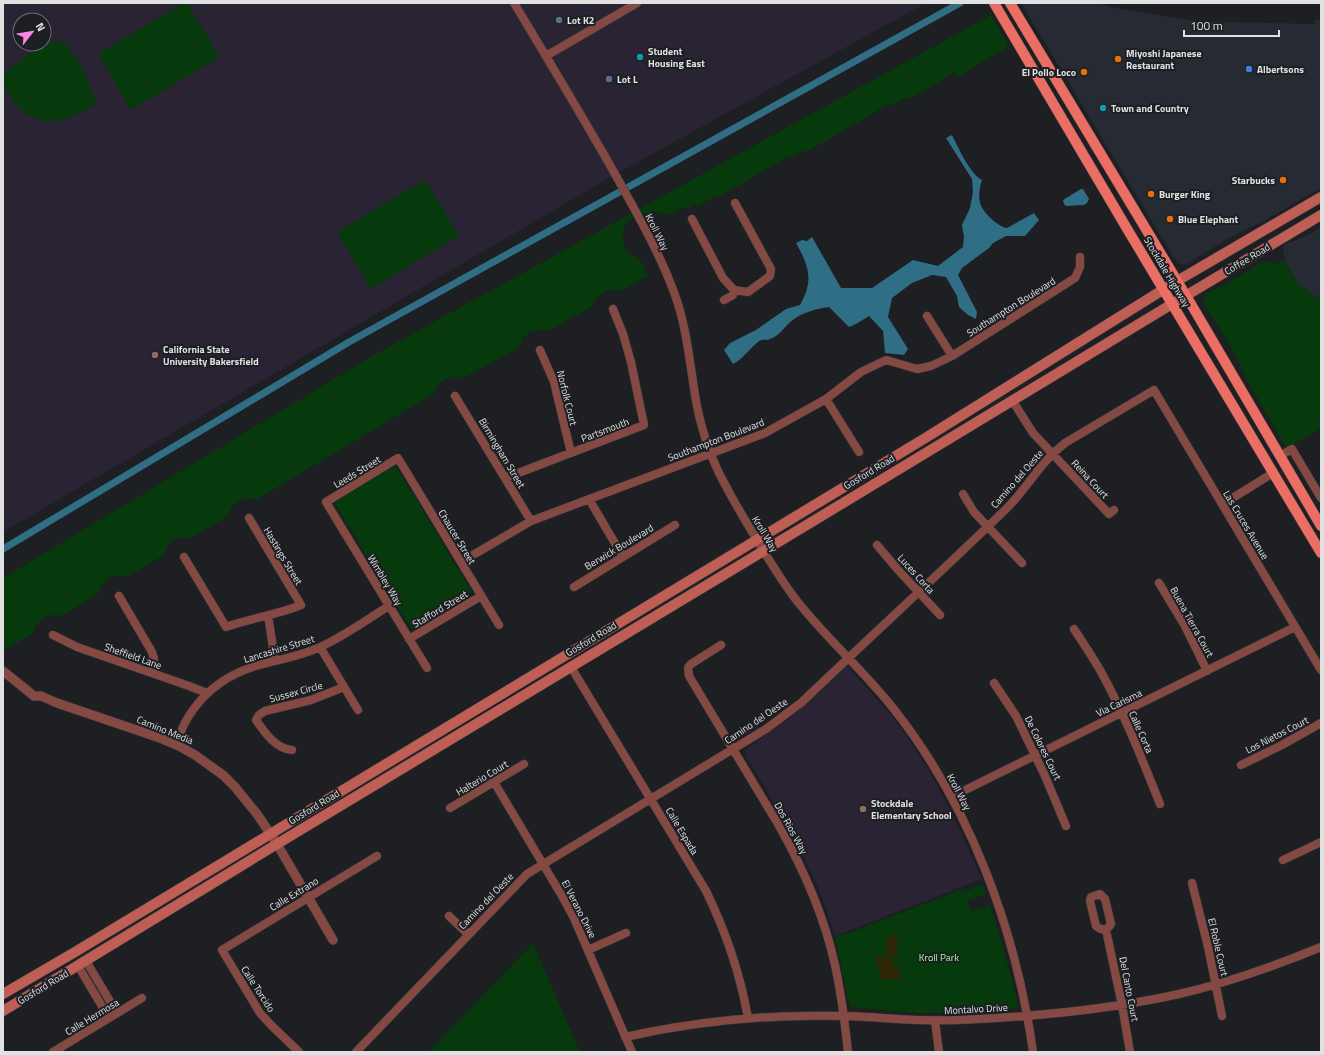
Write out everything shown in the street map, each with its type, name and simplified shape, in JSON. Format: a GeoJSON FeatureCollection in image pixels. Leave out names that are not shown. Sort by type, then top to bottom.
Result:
{"type":"FeatureCollection","features":[{"type":"Feature","properties":{"kind":"main road","name":"Stockdale Highway"},"geometry":{"type":"LineString","coordinates":[[994,3],[1163,290],[1321,553]]}},
{"type":"Feature","properties":{"kind":"main road","name":"Stockdale Highway"},"geometry":{"type":"LineString","coordinates":[[1010,3],[1186,296],[1321,527]]}},
{"type":"Feature","properties":{"kind":"main road","name":"Coffee Road"},"geometry":{"type":"LineString","coordinates":[[1177,281],[1321,197]]}},
{"type":"Feature","properties":{"kind":"main road","name":"Coffee Road"},"geometry":{"type":"LineString","coordinates":[[1172,304],[1321,215]]}},
{"type":"Feature","properties":{"kind":"main road","name":"Gosford Road"},"geometry":{"type":"LineString","coordinates":[[3,994],[75,952],[927,437],[1177,281]]}},
{"type":"Feature","properties":{"kind":"main road","name":"Gosford Road"},"geometry":{"type":"LineString","coordinates":[[3,1011],[1172,304]]}},
{"type":"Feature","properties":{"kind":"main road"},"geometry":{"type":"LineString","coordinates":[[1274,473],[1279,472],[1282,475],[1304,509],[1321,527]]}},
{"type":"Feature","properties":{"kind":"street","name":"Kroll Way"},"geometry":{"type":"LineString","coordinates":[[514,3],[629,199],[650,238],[668,278],[676,297],[686,336],[698,412],[710,453],[728,492],[782,581],[795,599],[873,684],[911,732],[951,797],[977,853],[1012,949],[1027,1016],[1033,1052]]}},
{"type":"Feature","properties":{"kind":"street"},"geometry":{"type":"LineString","coordinates":[[546,56],[636,3]]}},
{"type":"Feature","properties":{"kind":"street"},"geometry":{"type":"LineString","coordinates":[[692,219],[723,278],[734,290],[748,292],[770,276],[771,269],[735,203]]}},
{"type":"Feature","properties":{"kind":"street","name":"Southampton Boulevard"},"geometry":{"type":"LineString","coordinates":[[461,562],[531,521],[765,433],[826,399],[861,372],[886,360],[917,369],[930,366],[952,356],[1075,278],[1080,267],[1080,257]]}},
{"type":"Feature","properties":{"kind":"street"},"geometry":{"type":"LineString","coordinates":[[724,300],[733,295],[734,290]]}},
{"type":"Feature","properties":{"kind":"street","name":"Partsmouth"},"geometry":{"type":"LineString","coordinates":[[505,478],[644,426],[631,362],[613,309]]}},
{"type":"Feature","properties":{"kind":"street"},"geometry":{"type":"LineString","coordinates":[[927,316],[952,356]]}},
{"type":"Feature","properties":{"kind":"street","name":"Norfolk Court"},"geometry":{"type":"LineString","coordinates":[[540,350],[554,382],[571,453]]}},
{"type":"Feature","properties":{"kind":"street","name":"Camino del Oeste"},"geometry":{"type":"LineString","coordinates":[[356,1052],[527,874],[766,729],[784,716],[802,702],[1011,504],[1052,453],[1065,443],[1154,390]]}},
{"type":"Feature","properties":{"kind":"street","name":"Las Cruces Avenue"},"geometry":{"type":"LineString","coordinates":[[1154,390],[1321,670]]}},
{"type":"Feature","properties":{"kind":"street","name":"Birmingham Street"},"geometry":{"type":"LineString","coordinates":[[455,396],[531,521]]}},
{"type":"Feature","properties":{"kind":"street"},"geometry":{"type":"LineString","coordinates":[[826,399],[860,452]]}},
{"type":"Feature","properties":{"kind":"street"},"geometry":{"type":"LineString","coordinates":[[1012,400],[1033,433],[1052,453]]}},
{"type":"Feature","properties":{"kind":"street"},"geometry":{"type":"LineString","coordinates":[[1280,456],[1292,449],[1321,498]]}},
{"type":"Feature","properties":{"kind":"street","name":"Reina Court"},"geometry":{"type":"LineString","coordinates":[[1052,453],[1110,514],[1114,510]]}},
{"type":"Feature","properties":{"kind":"street","name":"Leeds Street"},"geometry":{"type":"LineString","coordinates":[[326,502],[398,458]]}},
{"type":"Feature","properties":{"kind":"street","name":"Chaucer Street"},"geometry":{"type":"LineString","coordinates":[[398,458],[499,625]]}},
{"type":"Feature","properties":{"kind":"street"},"geometry":{"type":"LineString","coordinates":[[1223,504],[1274,473]]}},
{"type":"Feature","properties":{"kind":"street"},"geometry":{"type":"LineString","coordinates":[[962,494],[974,512],[1022,563]]}},
{"type":"Feature","properties":{"kind":"street"},"geometry":{"type":"LineString","coordinates":[[589,499],[623,557]]}},
{"type":"Feature","properties":{"kind":"street","name":"Wimbley Way"},"geometry":{"type":"LineString","coordinates":[[326,502],[427,668]]}},
{"type":"Feature","properties":{"kind":"street","name":"Hastings Street"},"geometry":{"type":"LineString","coordinates":[[248,518],[301,605],[287,611],[268,616]]}},
{"type":"Feature","properties":{"kind":"street","name":"Berwick Boulevard"},"geometry":{"type":"LineString","coordinates":[[574,587],[675,525]]}},
{"type":"Feature","properties":{"kind":"street","name":"Luces Corta"},"geometry":{"type":"LineString","coordinates":[[877,545],[899,572],[940,615]]}},
{"type":"Feature","properties":{"kind":"street"},"geometry":{"type":"LineString","coordinates":[[184,557],[226,627],[251,619],[268,616],[275,661]]}},
{"type":"Feature","properties":{"kind":"street","name":"Buena Tierra Court"},"geometry":{"type":"LineString","coordinates":[[1159,583],[1185,626],[1207,671]]}},
{"type":"Feature","properties":{"kind":"street"},"geometry":{"type":"LineString","coordinates":[[119,596],[152,652],[154,659],[152,673]]}},
{"type":"Feature","properties":{"kind":"street","name":"Stafford Street"},"geometry":{"type":"LineString","coordinates":[[410,639],[481,596]]}},
{"type":"Feature","properties":{"kind":"street","name":"Lancashire Street"},"geometry":{"type":"LineString","coordinates":[[180,746],[179,738],[184,725],[194,709],[207,693],[223,681],[249,668],[305,654],[320,647],[389,606]]}},
{"type":"Feature","properties":{"kind":"street","name":"Via Carisma"},"geometry":{"type":"LineString","coordinates":[[951,797],[1296,627]]}},
{"type":"Feature","properties":{"kind":"street","name":"Calle Corta"},"geometry":{"type":"LineString","coordinates":[[1074,629],[1100,671],[1133,736],[1160,804]]}},
{"type":"Feature","properties":{"kind":"street","name":"Sheffield Lane"},"geometry":{"type":"LineString","coordinates":[[54,635],[77,647],[207,693]]}},
{"type":"Feature","properties":{"kind":"street","name":"Dos Rios Way"},"geometry":{"type":"LineString","coordinates":[[722,644],[691,664],[688,668],[689,676],[790,846],[812,892],[821,915],[835,964],[844,1016],[848,1052]]}},
{"type":"Feature","properties":{"kind":"street"},"geometry":{"type":"LineString","coordinates":[[320,647],[358,710]]}},
{"type":"Feature","properties":{"kind":"street","name":"Calle Espada"},"geometry":{"type":"LineString","coordinates":[[571,667],[703,885],[718,915],[728,940],[744,995],[748,1018]]}},
{"type":"Feature","properties":{"kind":"street","name":"Camino Media"},"geometry":{"type":"LineString","coordinates":[[3,671],[34,696],[41,696],[57,703],[160,738],[180,746],[209,764],[236,787],[250,804],[277,844],[334,940]]}},
{"type":"Feature","properties":{"kind":"street","name":"De Colores Court"},"geometry":{"type":"LineString","coordinates":[[994,683],[1016,716],[1036,755],[1066,826]]}},
{"type":"Feature","properties":{"kind":"street","name":"Sussex Circle"},"geometry":{"type":"LineString","coordinates":[[292,750],[285,750],[265,732],[256,720],[259,715],[265,711],[275,708],[311,700],[344,687]]}},
{"type":"Feature","properties":{"kind":"street","name":"Los Nietos Court"},"geometry":{"type":"LineString","coordinates":[[1242,765],[1321,723]]}},
{"type":"Feature","properties":{"kind":"street","name":"Halterio Court"},"geometry":{"type":"LineString","coordinates":[[450,808],[524,764]]}},
{"type":"Feature","properties":{"kind":"street","name":"El Verano Drive"},"geometry":{"type":"LineString","coordinates":[[494,782],[573,916],[632,1052]]}},
{"type":"Feature","properties":{"kind":"street"},"geometry":{"type":"LineString","coordinates":[[1283,860],[1321,842]]}},
{"type":"Feature","properties":{"kind":"street","name":"Calle Extrano"},"geometry":{"type":"LineString","coordinates":[[222,950],[377,856]]}},
{"type":"Feature","properties":{"kind":"street","name":"El Roble Court"},"geometry":{"type":"LineString","coordinates":[[1192,883],[1208,947],[1222,1016]]}},
{"type":"Feature","properties":{"kind":"street"},"geometry":{"type":"LineString","coordinates":[[449,916],[468,934]]}},
{"type":"Feature","properties":{"kind":"street","name":"Del Canto Court"},"geometry":{"type":"LineString","coordinates":[[1106,930],[1122,1005],[1130,1052]]}},
{"type":"Feature","properties":{"kind":"street"},"geometry":{"type":"LineString","coordinates":[[588,950],[626,933]]}},
{"type":"Feature","properties":{"kind":"street","name":"Montalvo Drive"},"geometry":{"type":"LineString","coordinates":[[625,1038],[685,1026],[748,1018],[844,1016],[935,1021],[1027,1016],[1089,1010],[1181,993],[1216,984],[1266,968],[1321,947]]}},
{"type":"Feature","properties":{"kind":"street","name":"Calle Torcido"},"geometry":{"type":"LineString","coordinates":[[222,950],[260,1013],[299,1052]]}},
{"type":"Feature","properties":{"kind":"street"},"geometry":{"type":"LineString","coordinates":[[82,963],[117,1013]]}},
{"type":"Feature","properties":{"kind":"street"},"geometry":{"type":"LineString","coordinates":[[82,963],[108,1018]]}},
{"type":"Feature","properties":{"kind":"street","name":"Calle Hermosa"},"geometry":{"type":"LineString","coordinates":[[53,1052],[66,1049],[108,1018],[142,998]]}},
{"type":"Feature","properties":{"kind":"street"},"geometry":{"type":"LineString","coordinates":[[935,1021],[939,1052]]}},
{"type":"Feature","properties":{"kind":"shaded area","name":"California State University Bakersfield"},"geometry":{"type":"Polygon","coordinates":[[[3,3],[926,3],[609,178],[3,532],[3,3]]]}},
{"type":"Feature","properties":{"kind":"shaded area"},"geometry":{"type":"Polygon","coordinates":[[[1021,3],[1096,3],[1116,8],[1194,21],[1315,24],[1315,20],[1321,20],[1321,188],[1260,223],[1229,238],[1185,265],[1177,263],[1021,3]]]}},
{"type":"Feature","properties":{"kind":"shaded area"},"geometry":{"type":"Polygon","coordinates":[[[1321,227],[1321,294],[1315,298],[1309,290],[1299,286],[1285,261],[1286,260],[1283,253],[1284,246],[1286,244],[1306,236],[1321,227]]]}},
{"type":"Feature","properties":{"kind":"shaded area","name":"Stockdale Elementary School"},"geometry":{"type":"Polygon","coordinates":[[[847,666],[891,715],[910,741],[936,783],[982,879],[835,936],[821,894],[796,840],[746,756],[745,750],[798,711],[847,666]]]}},
{"type":"Feature","properties":{"kind":"green space"},"geometry":{"type":"Polygon","coordinates":[[[184,3],[187,3],[220,57],[131,110],[98,54],[184,3]]]}},
{"type":"Feature","properties":{"kind":"green space"},"geometry":{"type":"Polygon","coordinates":[[[991,15],[1009,46],[958,77],[955,72],[909,100],[907,97],[891,106],[889,104],[807,152],[805,150],[790,158],[789,156],[719,197],[717,195],[697,207],[695,204],[685,210],[683,207],[669,215],[653,211],[649,214],[633,217],[629,220],[624,229],[624,244],[631,255],[640,260],[648,276],[621,291],[612,290],[603,292],[597,298],[593,306],[548,331],[539,329],[530,332],[523,338],[520,347],[464,378],[454,377],[442,381],[435,393],[256,500],[247,498],[238,501],[231,507],[228,516],[192,538],[183,537],[174,539],[167,546],[164,555],[127,577],[118,575],[109,578],[102,584],[99,593],[61,616],[51,615],[43,618],[37,624],[33,633],[3,651],[3,578],[374,355],[991,15]]]}},
{"type":"Feature","properties":{"kind":"green space"},"geometry":{"type":"Polygon","coordinates":[[[57,41],[64,43],[68,47],[84,71],[96,102],[94,106],[72,116],[56,121],[41,121],[25,113],[13,101],[3,85],[3,75],[32,52],[52,52],[52,42],[57,41]]]}},
{"type":"Feature","properties":{"kind":"green space"},"geometry":{"type":"Polygon","coordinates":[[[425,180],[459,236],[371,289],[337,232],[425,180]]]}},
{"type":"Feature","properties":{"kind":"green space"},"geometry":{"type":"Polygon","coordinates":[[[1284,260],[1301,288],[1309,290],[1315,298],[1321,295],[1321,428],[1286,447],[1248,382],[1235,354],[1219,327],[1219,324],[1217,325],[1203,302],[1206,293],[1226,284],[1265,261],[1274,264],[1284,260]]]}},
{"type":"Feature","properties":{"kind":"green space"},"geometry":{"type":"Polygon","coordinates":[[[395,465],[472,592],[411,629],[334,502],[395,465]]]}},
{"type":"Feature","properties":{"kind":"green space","name":"Kroll Park"},"geometry":{"type":"Polygon","coordinates":[[[980,885],[983,886],[986,894],[967,901],[971,912],[990,905],[1012,980],[1018,1005],[1016,1008],[946,1013],[918,1013],[850,1007],[835,938],[948,895],[962,888],[964,892],[980,885]]]}},
{"type":"Feature","properties":{"kind":"green space"},"geometry":{"type":"Polygon","coordinates":[[[533,943],[580,1052],[429,1052],[533,943]]]}},
{"type":"Feature","properties":{"kind":"sand"},"geometry":{"type":"Polygon","coordinates":[[[893,934],[897,936],[897,957],[891,957],[887,953],[886,938],[893,934]]]}},
{"type":"Feature","properties":{"kind":"sand"},"geometry":{"type":"Polygon","coordinates":[[[886,955],[888,958],[893,959],[894,966],[899,967],[900,978],[881,979],[876,957],[886,955]]]}},
{"type":"Feature","properties":{"kind":"water"},"geometry":{"type":"Polygon","coordinates":[[[952,135],[973,172],[982,180],[979,199],[983,210],[990,218],[999,225],[1007,228],[1034,213],[1039,220],[1025,236],[1006,236],[993,243],[989,248],[962,268],[958,275],[977,312],[976,319],[968,315],[959,307],[957,296],[946,277],[932,275],[912,283],[892,298],[888,317],[908,349],[904,355],[885,353],[883,331],[869,316],[849,327],[829,307],[802,314],[791,321],[774,338],[760,341],[733,364],[724,350],[730,343],[756,330],[786,309],[800,305],[807,288],[808,273],[807,266],[796,243],[802,240],[807,241],[812,237],[841,288],[872,288],[913,260],[938,266],[963,247],[964,237],[962,225],[970,208],[973,192],[972,179],[946,138],[952,135]]]}},
{"type":"Feature","properties":{"kind":"water"},"geometry":{"type":"Polygon","coordinates":[[[1083,189],[1089,199],[1087,203],[1084,205],[1066,206],[1064,204],[1063,200],[1083,189]]]}},
{"type":"Feature","properties":{"kind":"waterway"},"geometry":{"type":"LineString","coordinates":[[3,549],[349,342],[960,3]]}},
{"type":"Feature","properties":{"kind":"place","name":"Lot K2"},"geometry":{"type":"Point","coordinates":[559,20]}},
{"type":"Feature","properties":{"kind":"place","name":"Student Housing East"},"geometry":{"type":"Point","coordinates":[640,57]}},
{"type":"Feature","properties":{"kind":"place","name":"Miyoshi Japanese Restaurant"},"geometry":{"type":"Point","coordinates":[1118,59]}},
{"type":"Feature","properties":{"kind":"place","name":"Albertsons"},"geometry":{"type":"Point","coordinates":[1249,69]}},
{"type":"Feature","properties":{"kind":"place","name":"El Pollo Loco"},"geometry":{"type":"Point","coordinates":[1084,72]}},
{"type":"Feature","properties":{"kind":"place","name":"Lot L"},"geometry":{"type":"Point","coordinates":[609,79]}},
{"type":"Feature","properties":{"kind":"place","name":"Town and Country"},"geometry":{"type":"Point","coordinates":[1103,108]}},
{"type":"Feature","properties":{"kind":"place","name":"Starbucks"},"geometry":{"type":"Point","coordinates":[1283,180]}},
{"type":"Feature","properties":{"kind":"place","name":"Burger King"},"geometry":{"type":"Point","coordinates":[1151,194]}},
{"type":"Feature","properties":{"kind":"place","name":"Blue Elephant"},"geometry":{"type":"Point","coordinates":[1170,219]}},
{"type":"Feature","properties":{"kind":"place","name":"California State University Bakersfield"},"geometry":{"type":"Point","coordinates":[155,355]}},
{"type":"Feature","properties":{"kind":"place","name":"Stockdale Elementary School"},"geometry":{"type":"Point","coordinates":[863,809]}}]}
